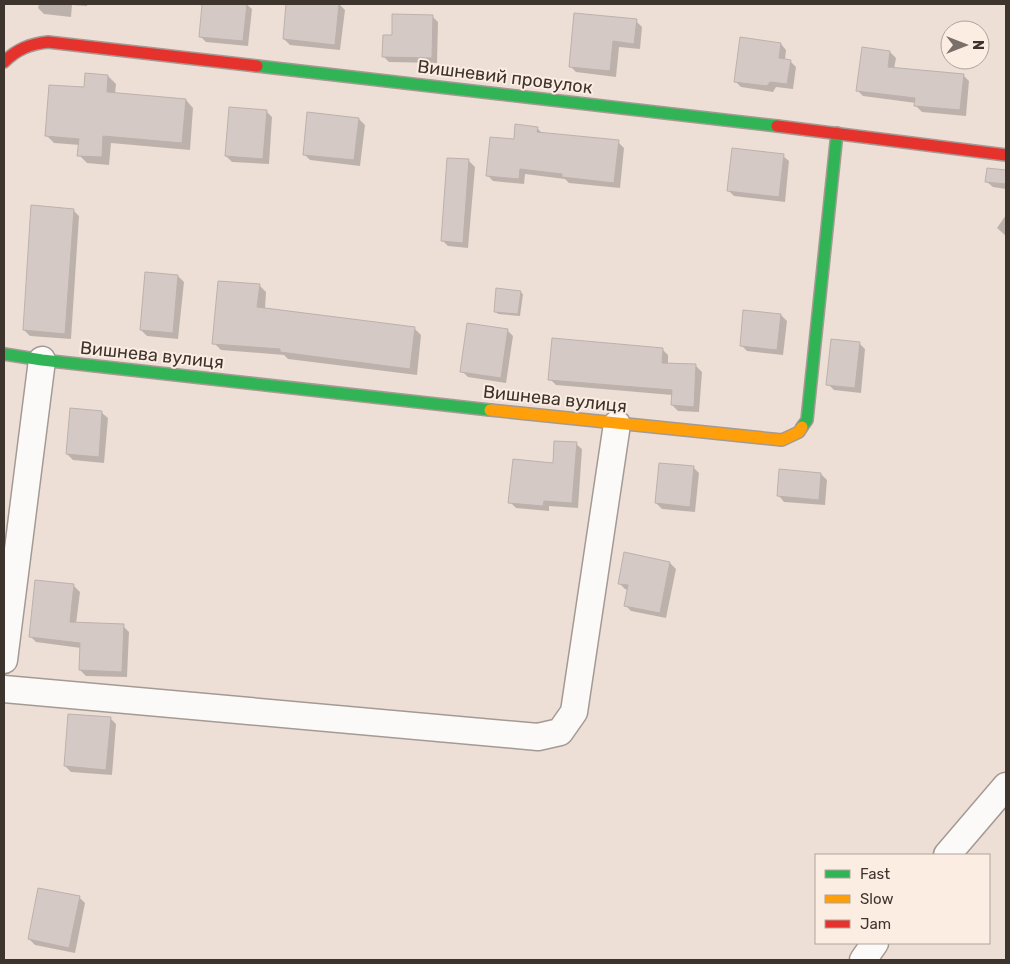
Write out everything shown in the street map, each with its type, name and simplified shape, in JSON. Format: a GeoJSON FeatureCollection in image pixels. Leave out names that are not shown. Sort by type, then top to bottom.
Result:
{"type":"FeatureCollection","features":[{"type":"Feature","properties":{"kind":"street","name":"Вишневий провулок"},"geometry":{"type":"LineString","coordinates":[[4,62],[21,48],[48,42],[837,132],[1006,155]]}},
{"type":"Feature","properties":{"kind":"street","name":"Вишнева вулиця"},"geometry":{"type":"LineString","coordinates":[[4,354],[42,360],[617,424],[782,440],[799,432],[807,420],[837,132]]}},
{"type":"Feature","properties":{"kind":"street"},"geometry":{"type":"LineString","coordinates":[[4,660],[42,360]]}},
{"type":"Feature","properties":{"kind":"street"},"geometry":{"type":"LineString","coordinates":[[4,689],[538,737],[560,732],[574,712],[617,424]]}},
{"type":"Feature","properties":{"kind":"street"},"geometry":{"type":"LineString","coordinates":[[948,854],[1006,786]]}},
{"type":"Feature","properties":{"kind":"street"},"geometry":{"type":"LineString","coordinates":[[863,960],[874,944]]}},
{"type":"Feature","properties":{"kind":"building"},"geometry":{"type":"Polygon","coordinates":[[[202,4],[247,4],[243,41],[199,37],[202,4]]]}},
{"type":"Feature","properties":{"kind":"building"},"geometry":{"type":"Polygon","coordinates":[[[286,4],[339,4],[335,45],[283,39],[286,4]]]}},
{"type":"Feature","properties":{"kind":"building"},"geometry":{"type":"Polygon","coordinates":[[[574,13],[637,19],[634,44],[613,41],[610,71],[569,67],[574,13]]]}},
{"type":"Feature","properties":{"kind":"building"},"geometry":{"type":"Polygon","coordinates":[[[392,14],[433,15],[432,58],[382,57],[383,35],[392,35],[392,14]]]}},
{"type":"Feature","properties":{"kind":"building"},"geometry":{"type":"Polygon","coordinates":[[[740,37],[781,43],[779,58],[791,60],[787,84],[770,82],[767,86],[734,82],[740,37]]]}},
{"type":"Feature","properties":{"kind":"building"},"geometry":{"type":"Polygon","coordinates":[[[862,47],[890,51],[888,67],[964,74],[960,110],[914,106],[915,98],[856,91],[862,47]]]}},
{"type":"Feature","properties":{"kind":"building"},"geometry":{"type":"Polygon","coordinates":[[[85,73],[108,75],[107,92],[186,99],[182,143],[103,136],[102,157],[77,156],[79,139],[45,136],[49,85],[84,87],[85,73]]]}},
{"type":"Feature","properties":{"kind":"building"},"geometry":{"type":"Polygon","coordinates":[[[229,107],[267,110],[263,159],[225,156],[229,107]]]}},
{"type":"Feature","properties":{"kind":"building"},"geometry":{"type":"Polygon","coordinates":[[[307,112],[359,118],[354,160],[303,155],[307,112]]]}},
{"type":"Feature","properties":{"kind":"building"},"geometry":{"type":"Polygon","coordinates":[[[515,124],[538,127],[537,132],[619,140],[614,183],[562,177],[562,174],[520,169],[519,179],[486,176],[490,137],[514,139],[515,124]]]}},
{"type":"Feature","properties":{"kind":"building"},"geometry":{"type":"Polygon","coordinates":[[[732,148],[784,154],[779,197],[727,191],[732,148]]]}},
{"type":"Feature","properties":{"kind":"building"},"geometry":{"type":"Polygon","coordinates":[[[447,158],[469,159],[463,243],[441,241],[447,158]]]}},
{"type":"Feature","properties":{"kind":"building"},"geometry":{"type":"Polygon","coordinates":[[[987,168],[1006,170],[1006,184],[985,182],[987,168]]]}},
{"type":"Feature","properties":{"kind":"building"},"geometry":{"type":"Polygon","coordinates":[[[31,205],[74,209],[65,334],[23,330],[31,205]]]}},
{"type":"Feature","properties":{"kind":"building"},"geometry":{"type":"Polygon","coordinates":[[[145,272],[178,275],[173,333],[140,330],[145,272]]]}},
{"type":"Feature","properties":{"kind":"building"},"geometry":{"type":"Polygon","coordinates":[[[218,281],[260,284],[257,307],[415,327],[410,369],[280,352],[280,349],[212,344],[218,281]]]}},
{"type":"Feature","properties":{"kind":"building"},"geometry":{"type":"Polygon","coordinates":[[[496,288],[521,291],[518,314],[494,312],[496,288]]]}},
{"type":"Feature","properties":{"kind":"building"},"geometry":{"type":"Polygon","coordinates":[[[743,310],[781,314],[777,350],[740,346],[743,310]]]}},
{"type":"Feature","properties":{"kind":"building"},"geometry":{"type":"Polygon","coordinates":[[[467,323],[508,329],[501,378],[460,372],[467,323]]]}},
{"type":"Feature","properties":{"kind":"building"},"geometry":{"type":"Polygon","coordinates":[[[552,338],[663,348],[662,363],[696,364],[694,407],[671,405],[672,390],[548,380],[552,338]]]}},
{"type":"Feature","properties":{"kind":"building"},"geometry":{"type":"Polygon","coordinates":[[[831,339],[860,342],[855,388],[826,385],[831,339]]]}},
{"type":"Feature","properties":{"kind":"building"},"geometry":{"type":"Polygon","coordinates":[[[70,408],[102,411],[99,457],[66,454],[70,408]]]}},
{"type":"Feature","properties":{"kind":"building"},"geometry":{"type":"Polygon","coordinates":[[[554,441],[577,442],[572,503],[544,501],[543,506],[508,503],[513,459],[553,463],[554,441]]]}},
{"type":"Feature","properties":{"kind":"building"},"geometry":{"type":"Polygon","coordinates":[[[659,463],[694,466],[690,507],[655,503],[659,463]]]}},
{"type":"Feature","properties":{"kind":"building"},"geometry":{"type":"Polygon","coordinates":[[[779,469],[821,473],[819,500],[777,496],[779,469]]]}},
{"type":"Feature","properties":{"kind":"building"},"geometry":{"type":"Polygon","coordinates":[[[624,552],[670,562],[660,613],[624,606],[628,585],[618,584],[624,552]]]}},
{"type":"Feature","properties":{"kind":"building"},"geometry":{"type":"Polygon","coordinates":[[[35,580],[74,584],[70,622],[124,624],[122,672],[79,670],[80,643],[29,637],[35,580]]]}},
{"type":"Feature","properties":{"kind":"building"},"geometry":{"type":"Polygon","coordinates":[[[68,714],[111,717],[106,770],[64,766],[68,714]]]}},
{"type":"Feature","properties":{"kind":"building"},"geometry":{"type":"Polygon","coordinates":[[[38,888],[80,896],[69,948],[28,939],[38,888]]]}},
{"type":"Feature","properties":{"kind":"traffic: fast"},"geometry":{"type":"LineString","coordinates":[[257,66],[777,126]]}},
{"type":"Feature","properties":{"kind":"traffic: fast"},"geometry":{"type":"LineString","coordinates":[[802,427],[807,420],[837,133]]}},
{"type":"Feature","properties":{"kind":"traffic: fast"},"geometry":{"type":"LineString","coordinates":[[4,354],[42,360],[490,410]]}},
{"type":"Feature","properties":{"kind":"traffic: slow"},"geometry":{"type":"LineString","coordinates":[[490,410],[782,440],[799,432],[802,427]]}},
{"type":"Feature","properties":{"kind":"traffic: jam"},"geometry":{"type":"LineString","coordinates":[[4,62],[24,48],[48,42],[257,66]]}},
{"type":"Feature","properties":{"kind":"traffic: jam"},"geometry":{"type":"LineString","coordinates":[[777,126],[1006,155]]}}]}
